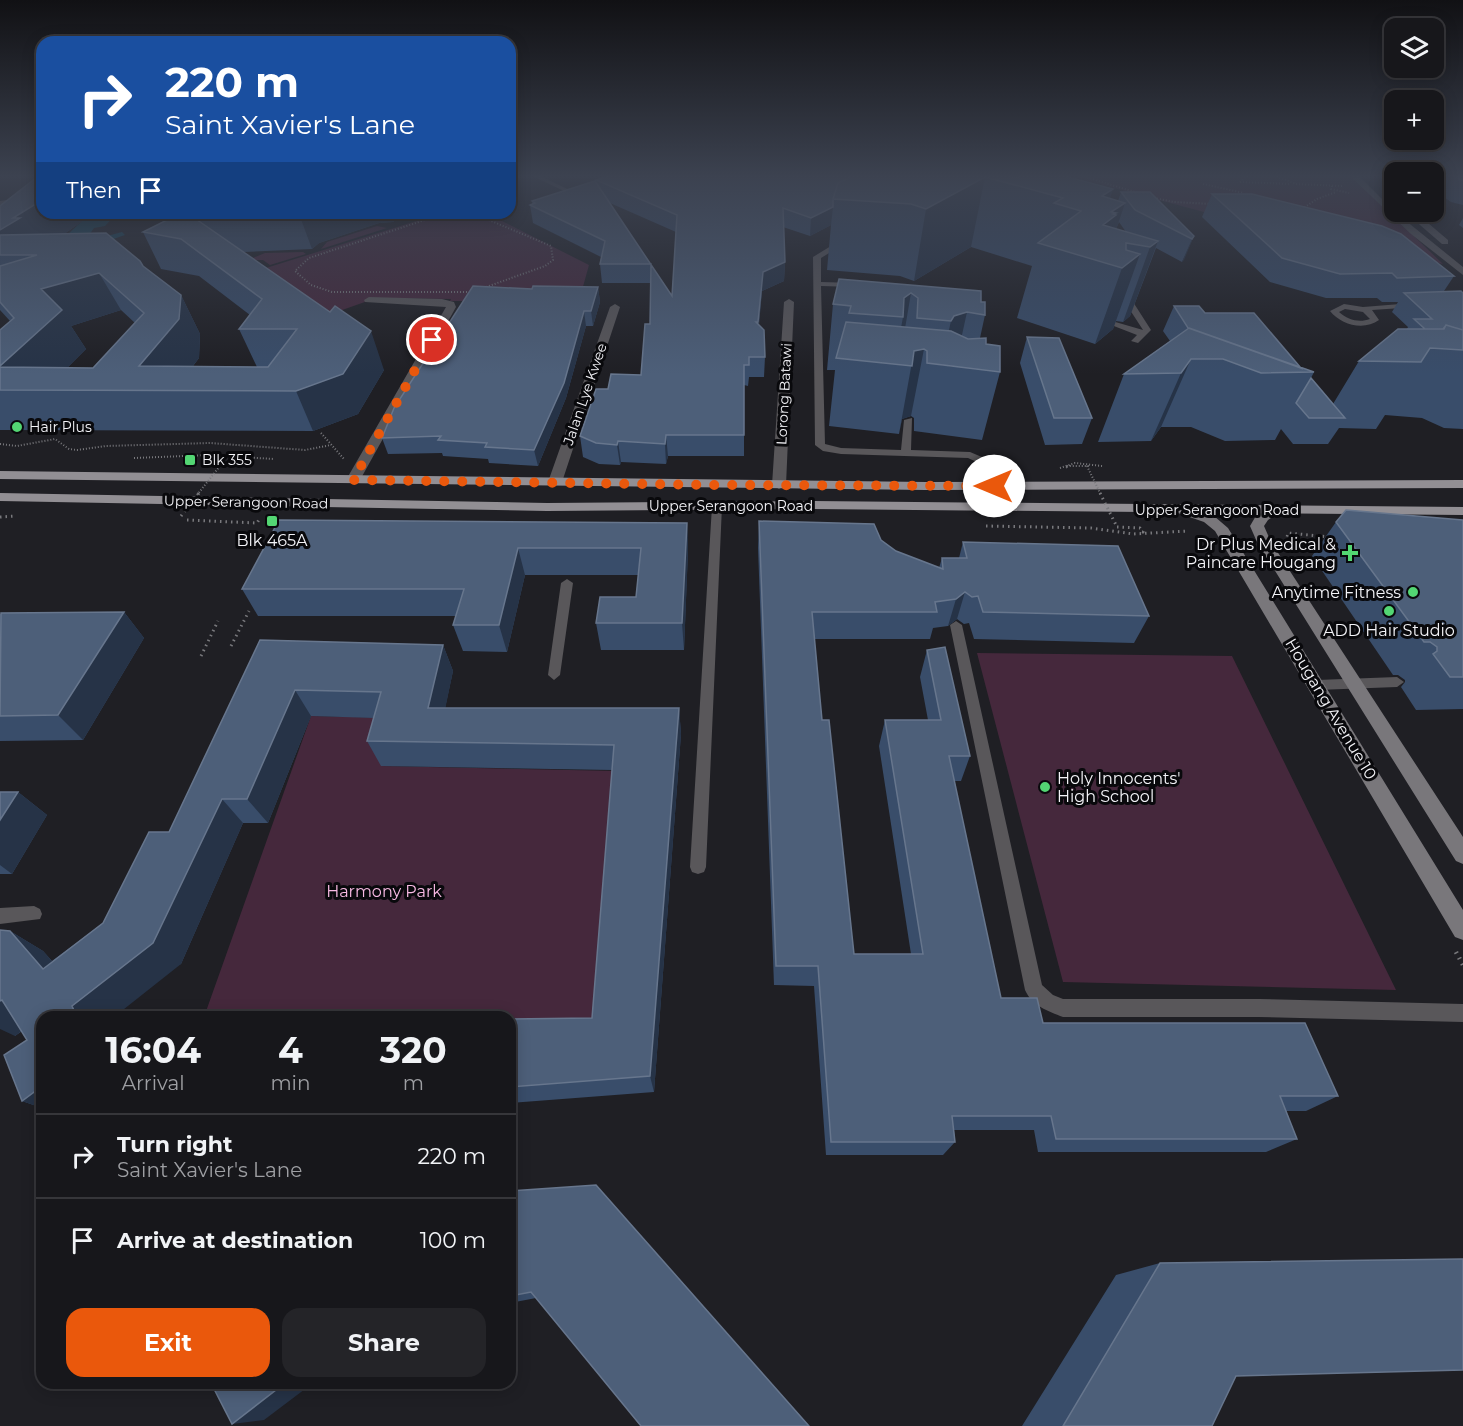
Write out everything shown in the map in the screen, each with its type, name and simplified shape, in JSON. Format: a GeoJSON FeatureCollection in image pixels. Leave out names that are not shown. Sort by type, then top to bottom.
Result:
{"type":"FeatureCollection","features":[{"type":"Feature","properties":{"kind":"main road","name":"Upper Serangoon Road"},"geometry":{"type":"LineString","coordinates":[[0,476],[779,485],[1463,484]]}},
{"type":"Feature","properties":{"kind":"main road","name":"Upper Serangoon Road"},"geometry":{"type":"LineString","coordinates":[[0,497],[377,505],[1463,511]]}},
{"type":"Feature","properties":{"kind":"main road","name":"Hougang Avenue 10"},"geometry":{"type":"LineString","coordinates":[[1180,509],[1209,519],[1221,528],[1463,930]]}},
{"type":"Feature","properties":{"kind":"main road","name":"Hougang Avenue 10"},"geometry":{"type":"LineString","coordinates":[[1275,510],[1262,517],[1257,526],[1263,542],[1363,688],[1463,855]]}},
{"type":"Feature","properties":{"kind":"street"},"geometry":{"type":"LineString","coordinates":[[1426,241],[1463,272]]}},
{"type":"Feature","properties":{"kind":"street"},"geometry":{"type":"LineString","coordinates":[[1443,241],[1463,258]]}},
{"type":"Feature","properties":{"kind":"street"},"geometry":{"type":"LineString","coordinates":[[353,480],[451,307],[450,304],[442,302],[369,300]]}},
{"type":"Feature","properties":{"kind":"street","name":"Lorong Batawi"},"geometry":{"type":"LineString","coordinates":[[779,485],[789,302]]}},
{"type":"Feature","properties":{"kind":"street","name":"Jalan Lye Kwee"},"geometry":{"type":"LineString","coordinates":[[555,482],[615,306]]}},
{"type":"Feature","properties":{"kind":"lane"},"geometry":{"type":"LineString","coordinates":[[843,241],[817,257],[819,442],[823,447],[841,451],[977,456],[985,462],[994,486]]}},
{"type":"Feature","properties":{"kind":"lane"},"geometry":{"type":"LineString","coordinates":[[817,284],[865,286]]}},
{"type":"Feature","properties":{"kind":"lane"},"geometry":{"type":"LineString","coordinates":[[1112,290],[1120,289],[1147,330],[1135,341]]}},
{"type":"Feature","properties":{"kind":"lane"},"geometry":{"type":"LineString","coordinates":[[1363,309],[1422,305]]}},
{"type":"Feature","properties":{"kind":"lane"},"geometry":{"type":"LineString","coordinates":[[1122,306],[1132,306]]}},
{"type":"Feature","properties":{"kind":"lane"},"geometry":{"type":"LineString","coordinates":[[1105,321],[1143,334]]}},
{"type":"Feature","properties":{"kind":"lane"},"geometry":{"type":"LineString","coordinates":[[819,381],[830,382]]}},
{"type":"Feature","properties":{"kind":"lane"},"geometry":{"type":"LineString","coordinates":[[906,453],[909,420]]}},
{"type":"Feature","properties":{"kind":"lane"},"geometry":{"type":"LineString","coordinates":[[698,867],[717,506]]}},
{"type":"Feature","properties":{"kind":"lane"},"geometry":{"type":"LineString","coordinates":[[554,675],[567,583]]}},
{"type":"Feature","properties":{"kind":"lane"},"geometry":{"type":"LineString","coordinates":[[956,625],[1034,990],[1047,1002],[1063,1008],[1259,1008],[1463,1013]]}},
{"type":"Feature","properties":{"kind":"lane"},"geometry":{"type":"LineString","coordinates":[[1317,685],[1363,688],[1397,681]]}},
{"type":"Feature","properties":{"kind":"lane"},"geometry":{"type":"LineString","coordinates":[[0,915],[34,914]]}},
{"type":"Feature","properties":{"kind":"path"},"geometry":{"type":"LineString","coordinates":[[362,241],[309,258],[295,271],[298,276],[318,288],[332,292],[472,292],[544,266],[553,260],[554,254],[551,246],[538,241]]}},
{"type":"Feature","properties":{"kind":"path"},"geometry":{"type":"LineString","coordinates":[[321,433],[349,464]]}},
{"type":"Feature","properties":{"kind":"path"},"geometry":{"type":"LineString","coordinates":[[0,444],[17,446],[55,440],[77,450],[106,446],[210,443],[305,450],[331,445]]}},
{"type":"Feature","properties":{"kind":"path"},"geometry":{"type":"LineString","coordinates":[[181,516],[220,466]]}},
{"type":"Feature","properties":{"kind":"path"},"geometry":{"type":"LineString","coordinates":[[1087,466],[1117,527],[1140,528],[1143,532],[1119,532]]}},
{"type":"Feature","properties":{"kind":"path"},"geometry":{"type":"LineString","coordinates":[[1285,546],[1288,533],[1338,537]]}},
{"type":"Feature","properties":{"kind":"path"},"geometry":{"type":"LineString","coordinates":[[231,646],[249,611]]}},
{"type":"Feature","properties":{"kind":"path"},"geometry":{"type":"LineString","coordinates":[[201,656],[218,621]]}},
{"type":"Feature","properties":{"kind":"green space"},"geometry":{"type":"Polygon","coordinates":[[[332,241],[348,241],[321,249],[332,241]]]}},
{"type":"Feature","properties":{"kind":"green space"},"geometry":{"type":"Polygon","coordinates":[[[354,241],[541,241],[589,265],[579,301],[450,301],[451,299],[376,298],[331,314],[266,268],[354,241]]]}},
{"type":"Feature","properties":{"kind":"green space"},"geometry":{"type":"Polygon","coordinates":[[[1350,241],[1419,241],[1443,264],[1350,241]]]}},
{"type":"Feature","properties":{"kind":"green space"},"geometry":{"type":"Polygon","coordinates":[[[303,252],[306,254],[270,265],[263,260],[248,260],[265,253],[303,252]]]}},
{"type":"Feature","properties":{"kind":"green space"},"geometry":{"type":"Polygon","coordinates":[[[977,653],[1232,656],[1396,990],[1063,982],[977,653]]]}},
{"type":"Feature","properties":{"kind":"green space","name":"Harmony Park"},"geometry":{"type":"Polygon","coordinates":[[[311,716],[395,718],[382,766],[619,771],[599,1036],[516,1085],[516,1011],[206,1011],[311,716]]]}},
{"type":"Feature","properties":{"kind":"water"},"geometry":{"type":"Polygon","coordinates":[[[61,241],[109,241],[32,267],[61,241]]]}},
{"type":"Feature","properties":{"kind":"building"},"geometry":{"type":"Polygon","coordinates":[[[0,241],[115,241],[143,266],[181,295],[179,319],[139,366],[268,367],[297,329],[239,329],[262,299],[183,241],[227,241],[330,312],[335,306],[371,331],[343,374],[296,391],[0,390],[0,367],[93,368],[144,313],[99,273],[41,289],[62,310],[0,366],[0,330],[14,318],[0,302],[0,266],[37,255],[0,255],[0,241]]]}},
{"type":"Feature","properties":{"kind":"building"},"geometry":{"type":"Polygon","coordinates":[[[604,241],[635,241],[651,264],[600,264],[604,241]]]}},
{"type":"Feature","properties":{"kind":"building"},"geometry":{"type":"Polygon","coordinates":[[[675,241],[784,241],[785,262],[763,272],[758,322],[756,322],[764,330],[765,357],[749,357],[749,365],[744,365],[744,435],[666,435],[665,444],[618,441],[617,445],[596,443],[580,436],[596,389],[608,389],[611,374],[641,375],[645,324],[650,324],[651,265],[672,296],[675,241]]]}},
{"type":"Feature","properties":{"kind":"building"},"geometry":{"type":"Polygon","coordinates":[[[1041,241],[1158,241],[1150,247],[1126,243],[1126,250],[1140,254],[1122,268],[1038,243],[1041,241]]]}},
{"type":"Feature","properties":{"kind":"building"},"geometry":{"type":"Polygon","coordinates":[[[1263,241],[1409,241],[1454,276],[1397,278],[1392,273],[1340,274],[1282,258],[1263,241]]]}},
{"type":"Feature","properties":{"kind":"building"},"geometry":{"type":"Polygon","coordinates":[[[839,279],[981,291],[981,302],[985,302],[985,315],[967,312],[954,316],[951,321],[917,318],[918,298],[911,293],[904,298],[903,317],[849,313],[851,306],[833,304],[839,279]]]}},
{"type":"Feature","properties":{"kind":"building"},"geometry":{"type":"Polygon","coordinates":[[[473,286],[532,289],[533,286],[598,287],[591,311],[584,311],[564,383],[534,450],[485,447],[487,443],[438,440],[441,436],[382,438],[394,408],[473,286]]]}},
{"type":"Feature","properties":{"kind":"building"},"geometry":{"type":"Polygon","coordinates":[[[1461,291],[1463,293],[1463,330],[1446,325],[1443,329],[1425,329],[1414,319],[1432,319],[1404,293],[1461,291]]]}},
{"type":"Feature","properties":{"kind":"building"},"geometry":{"type":"Polygon","coordinates":[[[1174,306],[1199,306],[1205,313],[1254,313],[1301,368],[1188,328],[1174,306]]]}},
{"type":"Feature","properties":{"kind":"building"},"geometry":{"type":"Polygon","coordinates":[[[846,322],[951,331],[968,339],[986,338],[986,344],[1000,346],[1000,372],[927,363],[927,351],[924,349],[914,351],[912,366],[836,358],[846,322]]]}},
{"type":"Feature","properties":{"kind":"building"},"geometry":{"type":"Polygon","coordinates":[[[1446,325],[1463,330],[1463,350],[1430,348],[1421,362],[1359,361],[1398,329],[1444,329],[1446,325]]]}},
{"type":"Feature","properties":{"kind":"building"},"geometry":{"type":"Polygon","coordinates":[[[1189,328],[1314,372],[1261,373],[1223,359],[1191,359],[1181,373],[1124,374],[1189,328]]]}},
{"type":"Feature","properties":{"kind":"building"},"geometry":{"type":"Polygon","coordinates":[[[1027,337],[1059,338],[1092,418],[1054,418],[1027,337]]]}},
{"type":"Feature","properties":{"kind":"building"},"geometry":{"type":"Polygon","coordinates":[[[1311,378],[1345,418],[1309,418],[1296,403],[1311,378]]]}},
{"type":"Feature","properties":{"kind":"building"},"geometry":{"type":"Polygon","coordinates":[[[1346,510],[1463,520],[1463,677],[1450,677],[1433,654],[1437,651],[1437,647],[1430,642],[1424,642],[1336,522],[1346,510]]]}},
{"type":"Feature","properties":{"kind":"building"},"geometry":{"type":"Polygon","coordinates":[[[279,520],[687,523],[682,623],[596,623],[600,597],[636,597],[641,548],[518,548],[499,625],[453,625],[464,589],[242,589],[279,520]]]}},
{"type":"Feature","properties":{"kind":"building"},"geometry":{"type":"Polygon","coordinates":[[[759,521],[874,524],[881,540],[896,551],[943,569],[942,558],[967,558],[963,542],[1118,546],[1149,616],[983,612],[978,596],[972,597],[965,592],[956,599],[935,602],[937,612],[812,612],[822,720],[829,720],[854,954],[923,954],[885,720],[941,720],[927,650],[945,647],[970,756],[949,756],[1001,998],[1037,998],[1043,1023],[1305,1023],[1338,1096],[1280,1096],[1297,1139],[1056,1139],[1051,1116],[952,1116],[955,1142],[831,1142],[818,966],[776,966],[759,521]]]}},
{"type":"Feature","properties":{"kind":"building"},"geometry":{"type":"Polygon","coordinates":[[[124,612],[58,715],[0,716],[1,613],[124,612]]]}},
{"type":"Feature","properties":{"kind":"building"},"geometry":{"type":"Polygon","coordinates":[[[260,640],[443,645],[428,708],[679,708],[650,1076],[516,1087],[516,1019],[592,1018],[614,745],[367,741],[381,692],[295,690],[247,799],[222,799],[153,943],[72,1006],[74,1011],[36,1011],[36,1090],[22,1101],[4,1055],[27,1040],[2,1000],[0,1001],[0,930],[10,931],[43,969],[103,923],[149,832],[169,832],[260,640]]]}},
{"type":"Feature","properties":{"kind":"building"},"geometry":{"type":"Polygon","coordinates":[[[0,792],[18,792],[0,820],[0,792]]]}},
{"type":"Feature","properties":{"kind":"building"},"geometry":{"type":"Polygon","coordinates":[[[596,1185],[809,1426],[641,1426],[531,1292],[516,1295],[516,1191],[596,1185]]]}},
{"type":"Feature","properties":{"kind":"building"},"geometry":{"type":"Polygon","coordinates":[[[1463,1259],[1463,1370],[1236,1376],[1212,1426],[1063,1426],[1160,1263],[1463,1259]]]}},
{"type":"Feature","properties":{"kind":"building"},"geometry":{"type":"Polygon","coordinates":[[[214,1389],[277,1389],[232,1424],[214,1389]]]}},
{"type":"Feature","properties":{"kind":"place","name":"Hair Plus"},"geometry":{"type":"Point","coordinates":[17,427]}},
{"type":"Feature","properties":{"kind":"place","name":"Blk 355"},"geometry":{"type":"Point","coordinates":[190,460]}},
{"type":"Feature","properties":{"kind":"place","name":"Blk 465A"},"geometry":{"type":"Point","coordinates":[272,521]}},
{"type":"Feature","properties":{"kind":"place","name":"Dr Plus Medical & Paincare Hougang"},"geometry":{"type":"Point","coordinates":[1350,553]}},
{"type":"Feature","properties":{"kind":"place","name":"Anytime Fitness"},"geometry":{"type":"Point","coordinates":[1413,592]}},
{"type":"Feature","properties":{"kind":"place","name":"ADD Hair Studio"},"geometry":{"type":"Point","coordinates":[1389,611]}},
{"type":"Feature","properties":{"kind":"place","name":"Holy Innocents' High School"},"geometry":{"type":"Point","coordinates":[1045,787]}},
{"type":"Feature","properties":{"kind":"route"},"geometry":{"type":"LineString","coordinates":[[432,340],[353,480],[994,486]]}}]}
